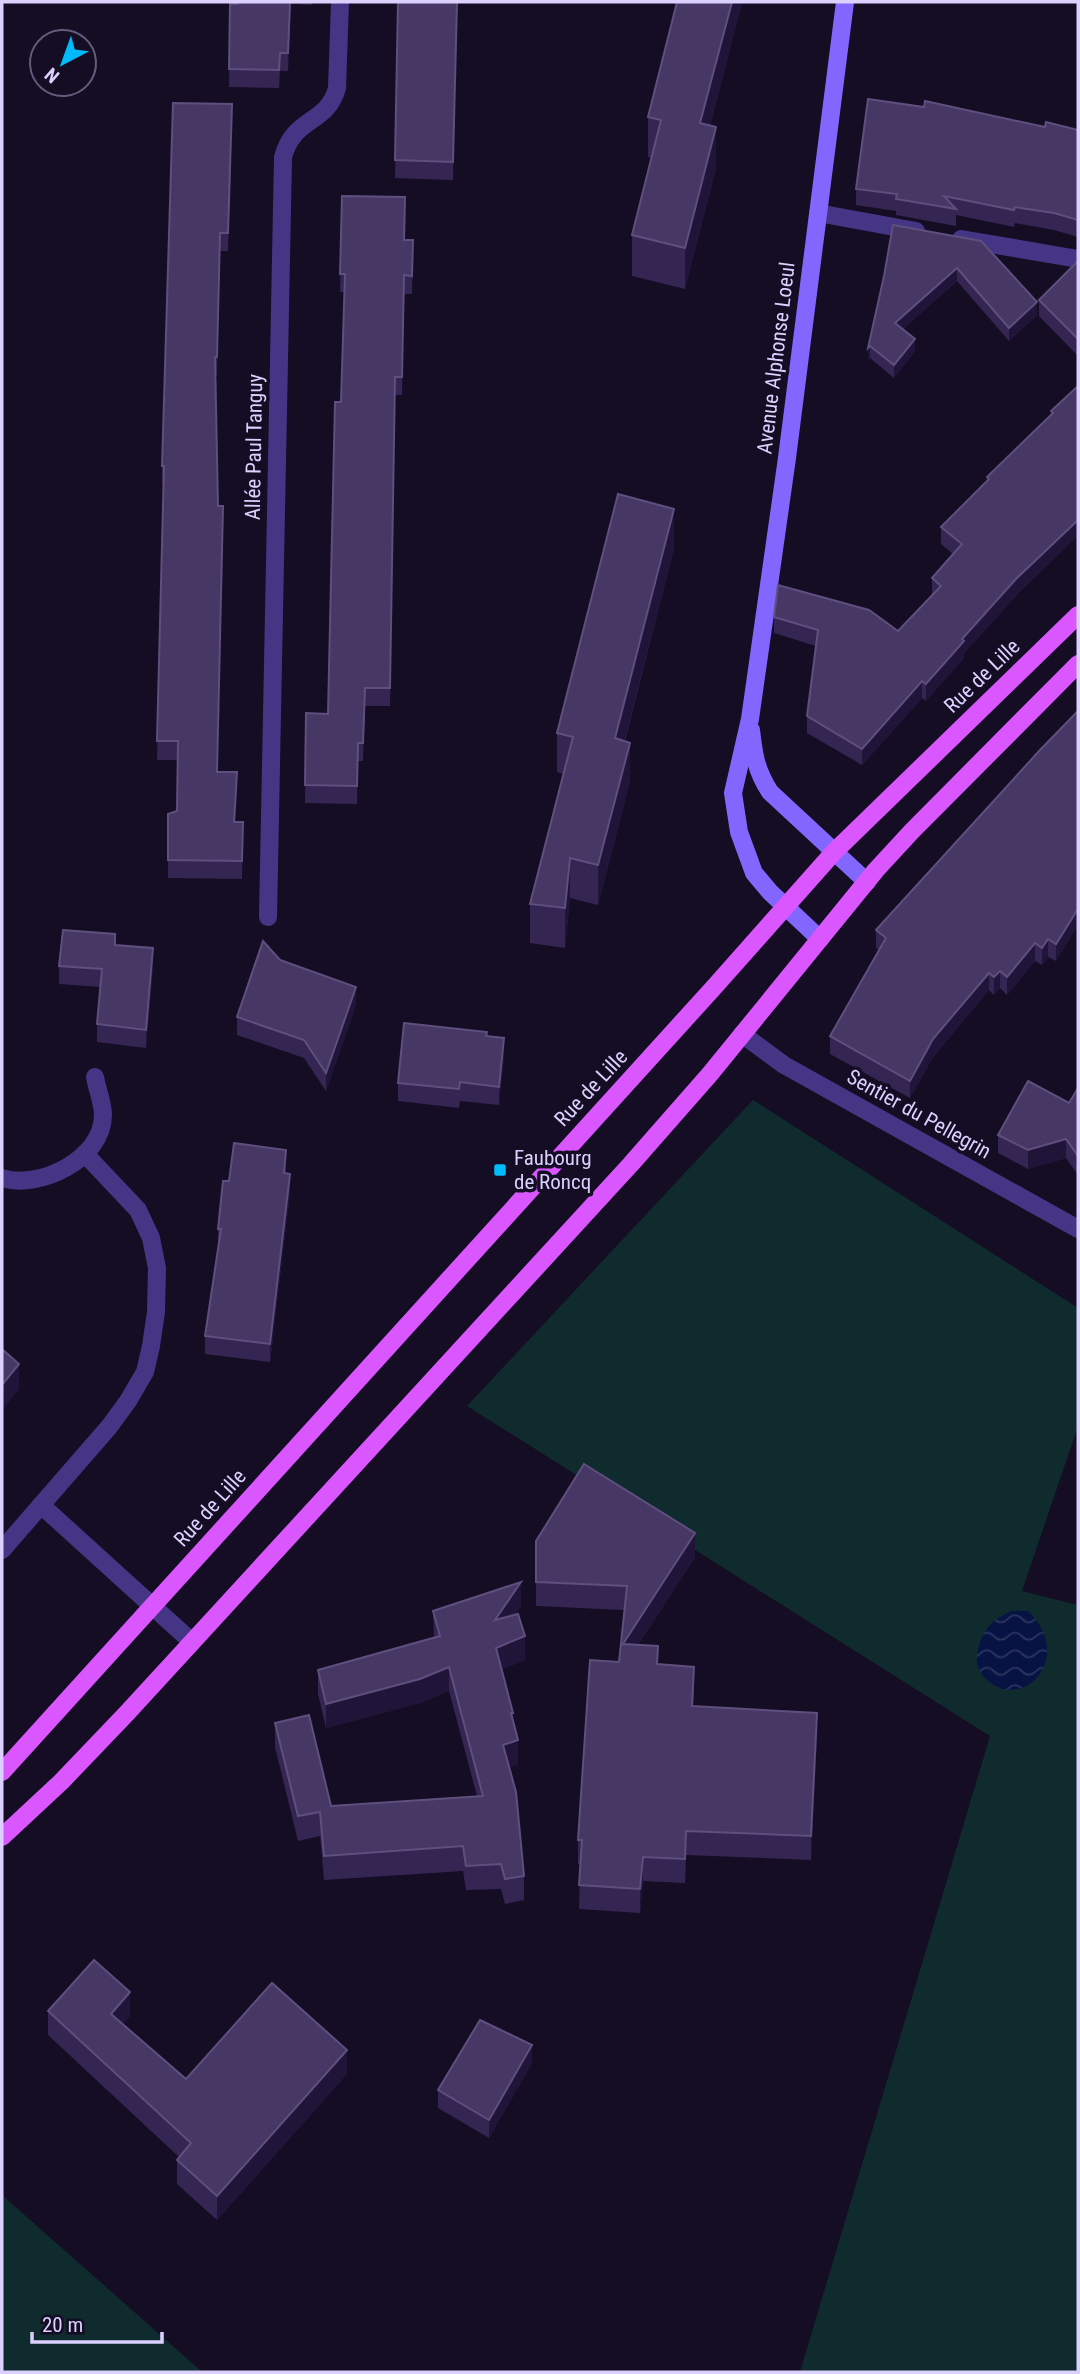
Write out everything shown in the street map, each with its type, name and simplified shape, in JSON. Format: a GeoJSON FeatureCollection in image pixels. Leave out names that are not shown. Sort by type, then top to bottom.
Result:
{"type":"FeatureCollection","features":[{"type":"Feature","properties":{"kind":"main road","name":"Avenue Alphonse Loeul"},"geometry":{"type":"LineString","coordinates":[[820,939],[754,873],[743,848],[736,820],[734,783],[750,719],[787,458],[845,2]]}},
{"type":"Feature","properties":{"kind":"main road","name":"Rue de Lille"},"geometry":{"type":"LineString","coordinates":[[2,1772],[834,852],[1078,615]]}},
{"type":"Feature","properties":{"kind":"main road"},"geometry":{"type":"LineString","coordinates":[[2,1837],[61,1782],[192,1642],[631,1164],[867,881],[912,831],[1078,664]]}},
{"type":"Feature","properties":{"kind":"main road","name":"Avenue Alphonse Loeul"},"geometry":{"type":"LineString","coordinates":[[750,719],[759,775],[779,802],[867,881]]}},
{"type":"Feature","properties":{"kind":"street","name":"Allée Paul Tanguy"},"geometry":{"type":"LineString","coordinates":[[268,916],[283,157],[290,137],[329,107],[334,98],[337,88],[340,2]]}},
{"type":"Feature","properties":{"kind":"street"},"geometry":{"type":"LineString","coordinates":[[818,214],[1078,259]]}},
{"type":"Feature","properties":{"kind":"street","name":"Sentier du Pellegrin"},"geometry":{"type":"LineString","coordinates":[[742,1034],[784,1065],[1078,1228]]}},
{"type":"Feature","properties":{"kind":"street"},"geometry":{"type":"LineString","coordinates":[[2,1178],[10,1181],[37,1180],[56,1173],[85,1154],[100,1131],[103,1115],[95,1077]]}},
{"type":"Feature","properties":{"kind":"street"},"geometry":{"type":"LineString","coordinates":[[2,1549],[109,1427],[145,1372],[156,1312],[158,1268],[151,1237],[138,1210],[85,1154]]}},
{"type":"Feature","properties":{"kind":"street"},"geometry":{"type":"LineString","coordinates":[[41,1506],[192,1642]]}},
{"type":"Feature","properties":{"kind":"green space"},"geometry":{"type":"Polygon","coordinates":[[[753,1100],[1078,1308],[1077,1429],[1022,1591],[1078,1605],[1078,2372],[800,2372],[990,1736],[467,1406],[753,1100]]]}},
{"type":"Feature","properties":{"kind":"green space"},"geometry":{"type":"Polygon","coordinates":[[[2,2195],[202,2372],[2,2372],[2,2195]]]}},
{"type":"Feature","properties":{"kind":"water"},"geometry":{"type":"Polygon","coordinates":[[[1011,1611],[1028,1611],[1042,1629],[1047,1646],[1045,1663],[1038,1676],[1027,1685],[1014,1690],[999,1688],[985,1678],[977,1661],[978,1649],[986,1631],[1011,1611]]]}},
{"type":"Feature","properties":{"kind":"building"},"geometry":{"type":"Polygon","coordinates":[[[290,2],[288,53],[280,53],[279,70],[229,69],[230,4],[290,2]]]}},
{"type":"Feature","properties":{"kind":"building"},"geometry":{"type":"Polygon","coordinates":[[[398,2],[457,2],[453,162],[395,160],[398,2]]]}},
{"type":"Feature","properties":{"kind":"building"},"geometry":{"type":"Polygon","coordinates":[[[677,2],[732,2],[700,123],[716,127],[685,248],[632,235],[661,120],[648,117],[677,2]]]}},
{"type":"Feature","properties":{"kind":"building"},"geometry":{"type":"Polygon","coordinates":[[[868,99],[924,107],[925,101],[1045,127],[1046,122],[1078,130],[1078,220],[1054,213],[1015,207],[1014,210],[944,196],[956,209],[896,199],[897,194],[856,189],[868,99]]]}},
{"type":"Feature","properties":{"kind":"building"},"geometry":{"type":"Polygon","coordinates":[[[173,103],[232,104],[228,233],[220,233],[215,357],[218,506],[223,506],[217,772],[237,772],[234,822],[243,822],[242,861],[168,860],[168,814],[177,811],[178,741],[157,741],[173,103]]]}},
{"type":"Feature","properties":{"kind":"building"},"geometry":{"type":"Polygon","coordinates":[[[342,196],[405,197],[404,240],[413,240],[412,276],[404,275],[402,377],[395,377],[390,688],[365,688],[363,743],[358,743],[357,786],[305,785],[306,713],[328,714],[335,402],[341,402],[345,274],[340,274],[342,196]]]}},
{"type":"Feature","properties":{"kind":"building"},"geometry":{"type":"Polygon","coordinates":[[[893,225],[981,241],[1037,302],[1009,328],[957,268],[895,323],[915,339],[894,365],[870,346],[868,348],[893,225]]]}},
{"type":"Feature","properties":{"kind":"building"},"geometry":{"type":"Polygon","coordinates":[[[1078,261],[1078,339],[1039,300],[1078,261]]]}},
{"type":"Feature","properties":{"kind":"building"},"geometry":{"type":"Polygon","coordinates":[[[1078,386],[1078,520],[1016,579],[926,684],[922,681],[862,749],[807,716],[818,630],[774,617],[778,585],[869,610],[898,631],[941,586],[932,578],[962,544],[941,527],[1078,386]]]}},
{"type":"Feature","properties":{"kind":"building"},"geometry":{"type":"Polygon","coordinates":[[[618,494],[674,509],[615,738],[630,743],[598,865],[570,858],[565,908],[530,904],[573,737],[557,733],[618,494]]]}},
{"type":"Feature","properties":{"kind":"building"},"geometry":{"type":"Polygon","coordinates":[[[1078,711],[1078,909],[1056,944],[1048,939],[1042,948],[1035,943],[1007,977],[1000,971],[994,977],[989,973],[933,1039],[910,1081],[830,1036],[886,938],[876,930],[1078,711]]]}},
{"type":"Feature","properties":{"kind":"building"},"geometry":{"type":"Polygon","coordinates":[[[63,930],[115,934],[115,945],[153,948],[146,1030],[97,1024],[102,969],[59,966],[63,930]]]}},
{"type":"Feature","properties":{"kind":"building"},"geometry":{"type":"Polygon","coordinates":[[[263,941],[280,960],[356,987],[326,1073],[304,1040],[237,1017],[263,941]]]}},
{"type":"Feature","properties":{"kind":"building"},"geometry":{"type":"Polygon","coordinates":[[[404,1023],[487,1032],[486,1036],[504,1038],[499,1087],[460,1082],[459,1089],[398,1083],[404,1023]]]}},
{"type":"Feature","properties":{"kind":"building"},"geometry":{"type":"Polygon","coordinates":[[[1028,1081],[1069,1103],[1078,1088],[1078,1156],[1066,1139],[1028,1150],[998,1135],[1028,1081]]]}},
{"type":"Feature","properties":{"kind":"building"},"geometry":{"type":"Polygon","coordinates":[[[234,1143],[286,1150],[284,1173],[290,1174],[270,1344],[205,1336],[221,1229],[218,1229],[223,1181],[229,1181],[234,1143]]]}},
{"type":"Feature","properties":{"kind":"building"},"geometry":{"type":"Polygon","coordinates":[[[2,1349],[19,1364],[2,1385],[2,1349]]]}},
{"type":"Feature","properties":{"kind":"building"},"geometry":{"type":"Polygon","coordinates":[[[584,1464],[695,1533],[623,1644],[658,1646],[657,1664],[694,1667],[692,1706],[817,1713],[811,1836],[686,1831],[685,1859],[643,1857],[640,1889],[579,1885],[582,1840],[578,1840],[590,1660],[619,1662],[627,1586],[536,1582],[536,1541],[584,1464]]]}},
{"type":"Feature","properties":{"kind":"building"},"geometry":{"type":"Polygon","coordinates":[[[521,1582],[495,1620],[518,1614],[525,1636],[496,1648],[518,1740],[503,1745],[516,1792],[524,1876],[505,1879],[501,1864],[466,1866],[463,1846],[324,1856],[320,1812],[298,1816],[275,1723],[309,1715],[331,1806],[483,1796],[449,1667],[420,1679],[326,1704],[318,1670],[440,1636],[433,1611],[521,1582]]]}},
{"type":"Feature","properties":{"kind":"building"},"geometry":{"type":"Polygon","coordinates":[[[94,1960],[130,1992],[111,2014],[186,2079],[272,1983],[347,2050],[217,2196],[177,2160],[191,2143],[48,2011],[94,1960]]]}},
{"type":"Feature","properties":{"kind":"building"},"geometry":{"type":"Polygon","coordinates":[[[480,2020],[532,2045],[489,2120],[438,2090],[480,2020]]]}},
{"type":"Feature","properties":{"kind":"place","name":"Faubourg de Roncq"},"geometry":{"type":"Point","coordinates":[500,1170]}}]}
